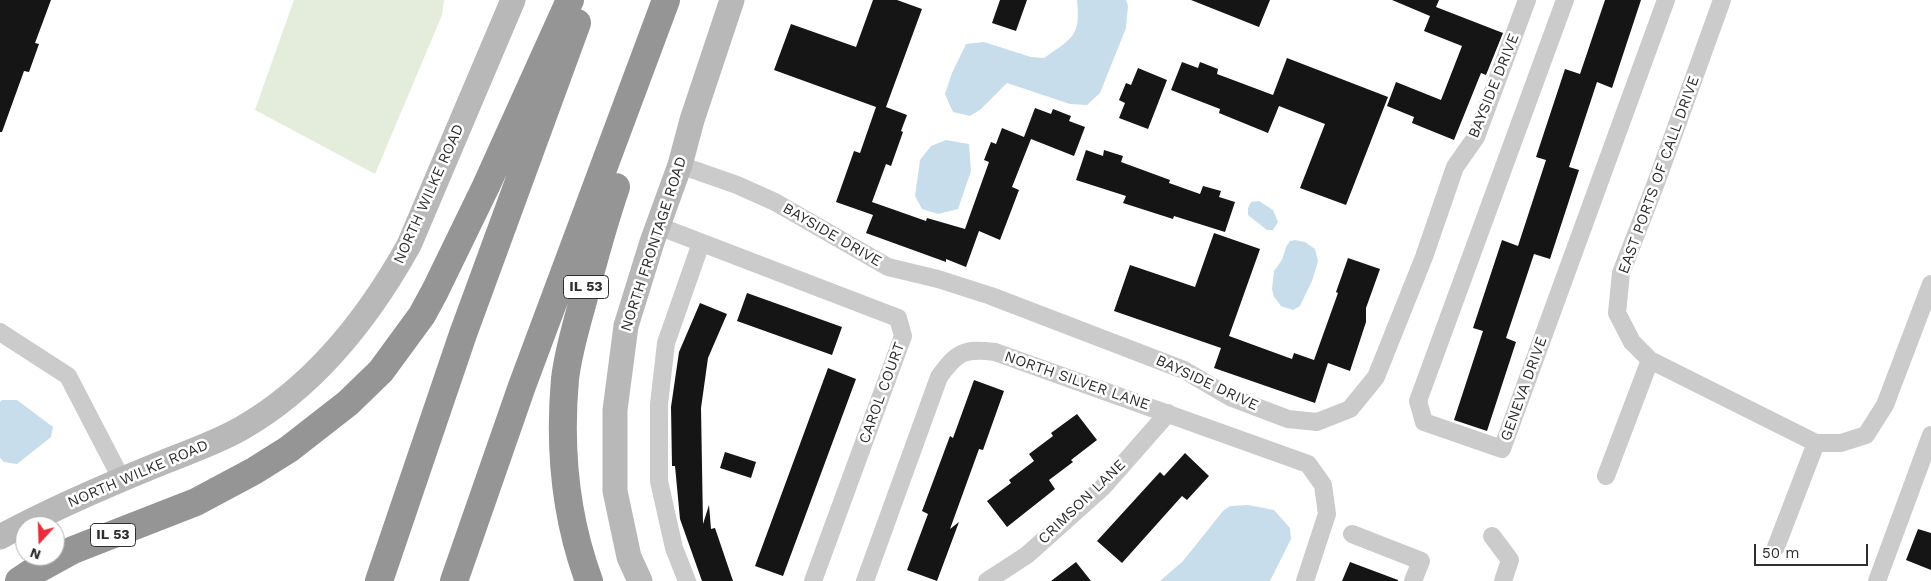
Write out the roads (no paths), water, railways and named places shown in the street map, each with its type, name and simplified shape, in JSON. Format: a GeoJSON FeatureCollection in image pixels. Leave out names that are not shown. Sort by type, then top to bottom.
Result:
{"type":"FeatureCollection","features":[{"type":"Feature","properties":{"kind":"highway","name":"IL 53"},"geometry":{"type":"LineString","coordinates":[[20,581],[74,550],[196,502],[254,471],[289,449],[348,403],[381,371],[422,315],[435,291],[486,186],[570,0]]}},
{"type":"Feature","properties":{"kind":"highway"},"geometry":{"type":"LineString","coordinates":[[379,581],[463,334],[586,0]]}},
{"type":"Feature","properties":{"kind":"highway","name":"IL 53"},"geometry":{"type":"LineString","coordinates":[[589,581],[571,522],[564,473],[565,377],[577,321],[603,224],[650,90],[668,0]]}},
{"type":"Feature","properties":{"kind":"highway"},"geometry":{"type":"LineString","coordinates":[[454,581],[522,386],[668,0]]}},
{"type":"Feature","properties":{"kind":"street","name":"NORTH WILKE ROAD"},"geometry":{"type":"LineString","coordinates":[[0,537],[122,480],[242,428],[303,384],[333,354],[391,278],[409,245],[513,0]]}},
{"type":"Feature","properties":{"kind":"street","name":"NORTH FRONTAGE ROAD"},"geometry":{"type":"LineString","coordinates":[[640,581],[629,557],[615,490],[616,410],[626,326],[680,165],[692,120],[732,0]]}},
{"type":"Feature","properties":{"kind":"street","name":"BAYSIDE DRIVE"},"geometry":{"type":"LineString","coordinates":[[680,165],[737,185],[775,202],[888,267],[947,282],[991,296],[1184,370],[1230,397],[1288,419],[1317,422],[1350,409],[1376,377],[1424,257],[1455,167],[1476,137],[1527,0]]}},
{"type":"Feature","properties":{"kind":"street","name":"GENEVA DRIVE"},"geometry":{"type":"LineString","coordinates":[[1565,0],[1418,401],[1424,422],[1502,449],[1666,0]]}},
{"type":"Feature","properties":{"kind":"street","name":"EAST PORTS OF CALL DRIVE"},"geometry":{"type":"LineString","coordinates":[[1722,0],[1660,174],[1621,273],[1617,313],[1632,342],[1650,360],[1816,443],[1841,443],[1866,435],[1885,405],[1931,284]]}},
{"type":"Feature","properties":{"kind":"street","name":"CAROL COURT"},"geometry":{"type":"LineString","coordinates":[[658,226],[898,318],[903,336],[813,581]]}},
{"type":"Feature","properties":{"kind":"street"},"geometry":{"type":"LineString","coordinates":[[686,581],[674,548],[658,481],[658,404],[666,343],[701,242]]}},
{"type":"Feature","properties":{"kind":"street"},"geometry":{"type":"LineString","coordinates":[[0,332],[68,376],[122,480]]}},
{"type":"Feature","properties":{"kind":"street","name":"NORTH SILVER LANE"},"geometry":{"type":"LineString","coordinates":[[865,581],[939,377],[952,358],[975,349],[995,352],[1308,464],[1323,485],[1327,514],[1305,581]]}},
{"type":"Feature","properties":{"kind":"street"},"geometry":{"type":"LineString","coordinates":[[1606,476],[1650,360]]}},
{"type":"Feature","properties":{"kind":"street","name":"CRIMSON LANE"},"geometry":{"type":"LineString","coordinates":[[988,581],[1027,555],[1103,487],[1168,413]]}},
{"type":"Feature","properties":{"kind":"street"},"geometry":{"type":"LineString","coordinates":[[1876,581],[1931,435]]}},
{"type":"Feature","properties":{"kind":"street"},"geometry":{"type":"LineString","coordinates":[[1776,547],[1816,443]]}},
{"type":"Feature","properties":{"kind":"street"},"geometry":{"type":"LineString","coordinates":[[1352,534],[1420,561],[1413,581]]}},
{"type":"Feature","properties":{"kind":"street"},"geometry":{"type":"LineString","coordinates":[[1492,536],[1510,560],[1503,581]]}},
{"type":"Feature","properties":{"kind":"water"},"geometry":{"type":"Polygon","coordinates":[[[1077,0],[1126,0],[1128,6],[1126,28],[1100,93],[1087,105],[1070,104],[1007,83],[981,109],[970,116],[953,112],[945,94],[952,73],[966,44],[984,42],[1031,57],[1044,58],[1068,41],[1076,29],[1077,0]]]}},
{"type":"Feature","properties":{"kind":"water"},"geometry":{"type":"Polygon","coordinates":[[[946,140],[969,144],[971,171],[958,209],[938,214],[922,209],[915,196],[920,160],[931,146],[946,140]]]}},
{"type":"Feature","properties":{"kind":"water"},"geometry":{"type":"Polygon","coordinates":[[[1259,201],[1273,210],[1278,222],[1273,230],[1267,230],[1248,215],[1248,208],[1251,202],[1259,201]]]}},
{"type":"Feature","properties":{"kind":"water"},"geometry":{"type":"Polygon","coordinates":[[[1290,241],[1305,242],[1315,249],[1318,261],[1312,281],[1300,306],[1293,310],[1281,306],[1274,297],[1272,289],[1274,271],[1282,260],[1290,241]]]}},
{"type":"Feature","properties":{"kind":"water"},"geometry":{"type":"Polygon","coordinates":[[[2,400],[17,400],[53,427],[51,437],[17,464],[4,462],[0,458],[0,402],[2,400]]]}},
{"type":"Feature","properties":{"kind":"water"},"geometry":{"type":"Polygon","coordinates":[[[1248,505],[1274,510],[1290,528],[1291,539],[1270,581],[1160,581],[1183,561],[1223,511],[1230,506],[1248,505]]]}}]}
